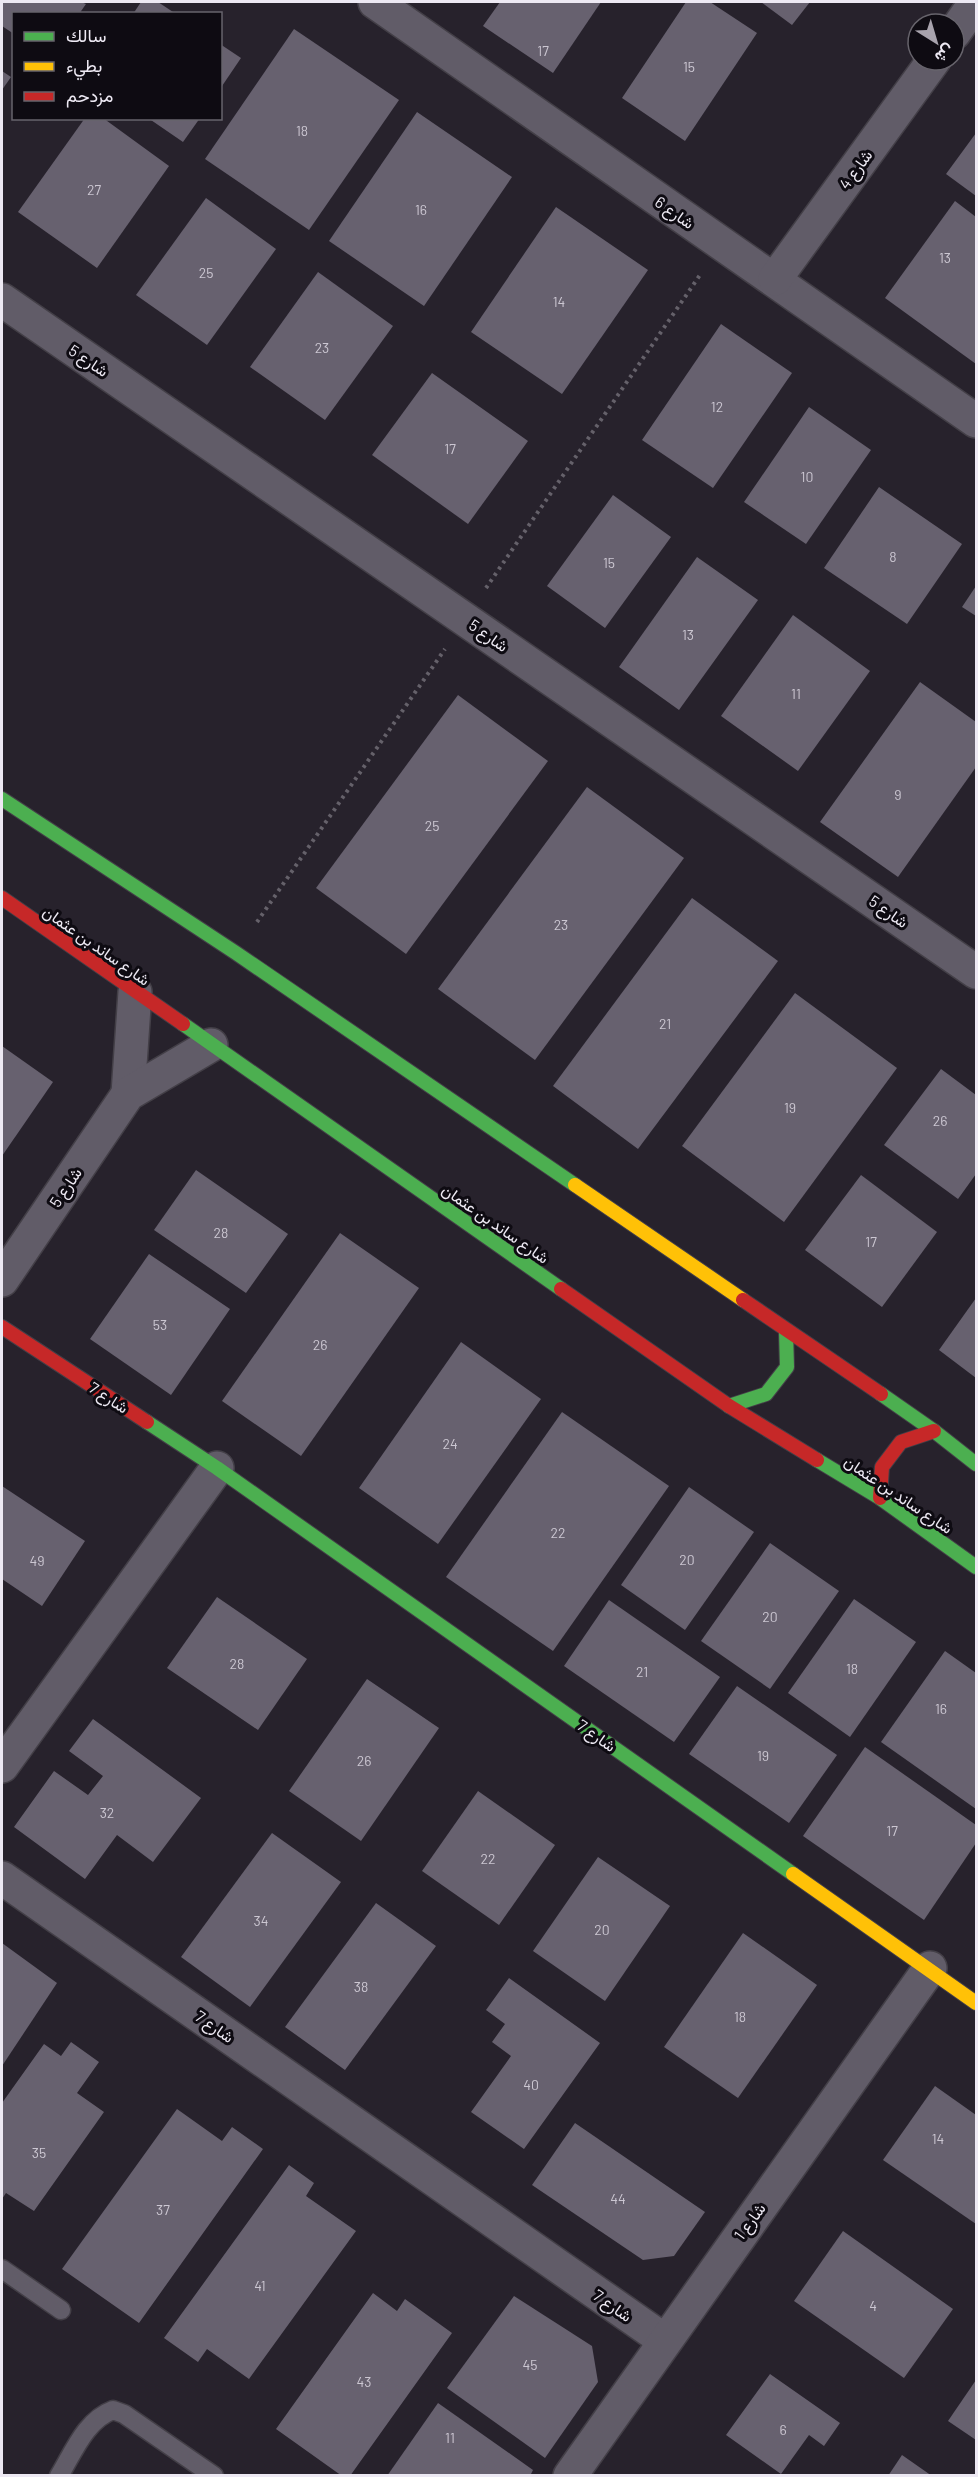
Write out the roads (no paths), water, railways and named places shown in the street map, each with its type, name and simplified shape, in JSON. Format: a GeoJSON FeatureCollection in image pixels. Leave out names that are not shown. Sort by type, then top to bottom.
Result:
{"type":"FeatureCollection","features":[{"type":"Feature","properties":{"kind":"street","name":"شارع 6"},"geometry":{"type":"LineString","coordinates":[[375,2],[976,421]]}},
{"type":"Feature","properties":{"kind":"street"},"geometry":{"type":"LineString","coordinates":[[966,16],[976,2]]}},
{"type":"Feature","properties":{"kind":"street","name":"شارع 4"},"geometry":{"type":"LineString","coordinates":[[775,279],[925,72]]}},
{"type":"Feature","properties":{"kind":"street","name":"شارع 5"},"geometry":{"type":"LineString","coordinates":[[2,300],[976,972]]}},
{"type":"Feature","properties":{"kind":"street"},"geometry":{"type":"LineString","coordinates":[[2,799],[236,952],[786,1332],[934,1431],[976,1464]]}},
{"type":"Feature","properties":{"kind":"street","name":"شارع ساند بن عثمان"},"geometry":{"type":"LineString","coordinates":[[2,898],[729,1406],[880,1498],[976,1567]]}},
{"type":"Feature","properties":{"kind":"street"},"geometry":{"type":"LineString","coordinates":[[128,1094],[135,992]]}},
{"type":"Feature","properties":{"kind":"street","name":"شارع 5"},"geometry":{"type":"LineString","coordinates":[[2,1280],[128,1094],[211,1045]]}},
{"type":"Feature","properties":{"kind":"street","name":"شارع 7"},"geometry":{"type":"LineString","coordinates":[[2,1327],[217,1468],[976,2002]]}},
{"type":"Feature","properties":{"kind":"street"},"geometry":{"type":"LineString","coordinates":[[729,1406],[766,1394],[787,1367],[786,1332]]}},
{"type":"Feature","properties":{"kind":"street"},"geometry":{"type":"LineString","coordinates":[[880,1498],[882,1467],[901,1442],[934,1431]]}},
{"type":"Feature","properties":{"kind":"street"},"geometry":{"type":"LineString","coordinates":[[2,1766],[217,1468]]}},
{"type":"Feature","properties":{"kind":"street","name":"شارع 7"},"geometry":{"type":"LineString","coordinates":[[2,1878],[664,2340]]}},
{"type":"Feature","properties":{"kind":"street","name":"شارع 1"},"geometry":{"type":"LineString","coordinates":[[570,2475],[930,1968]]}},
{"type":"Feature","properties":{"kind":"lane"},"geometry":{"type":"LineString","coordinates":[[2,2269],[61,2310]]}},
{"type":"Feature","properties":{"kind":"lane"},"geometry":{"type":"LineString","coordinates":[[59,2475],[90,2425],[100,2415],[113,2410],[124,2414],[214,2475]]}}]}
